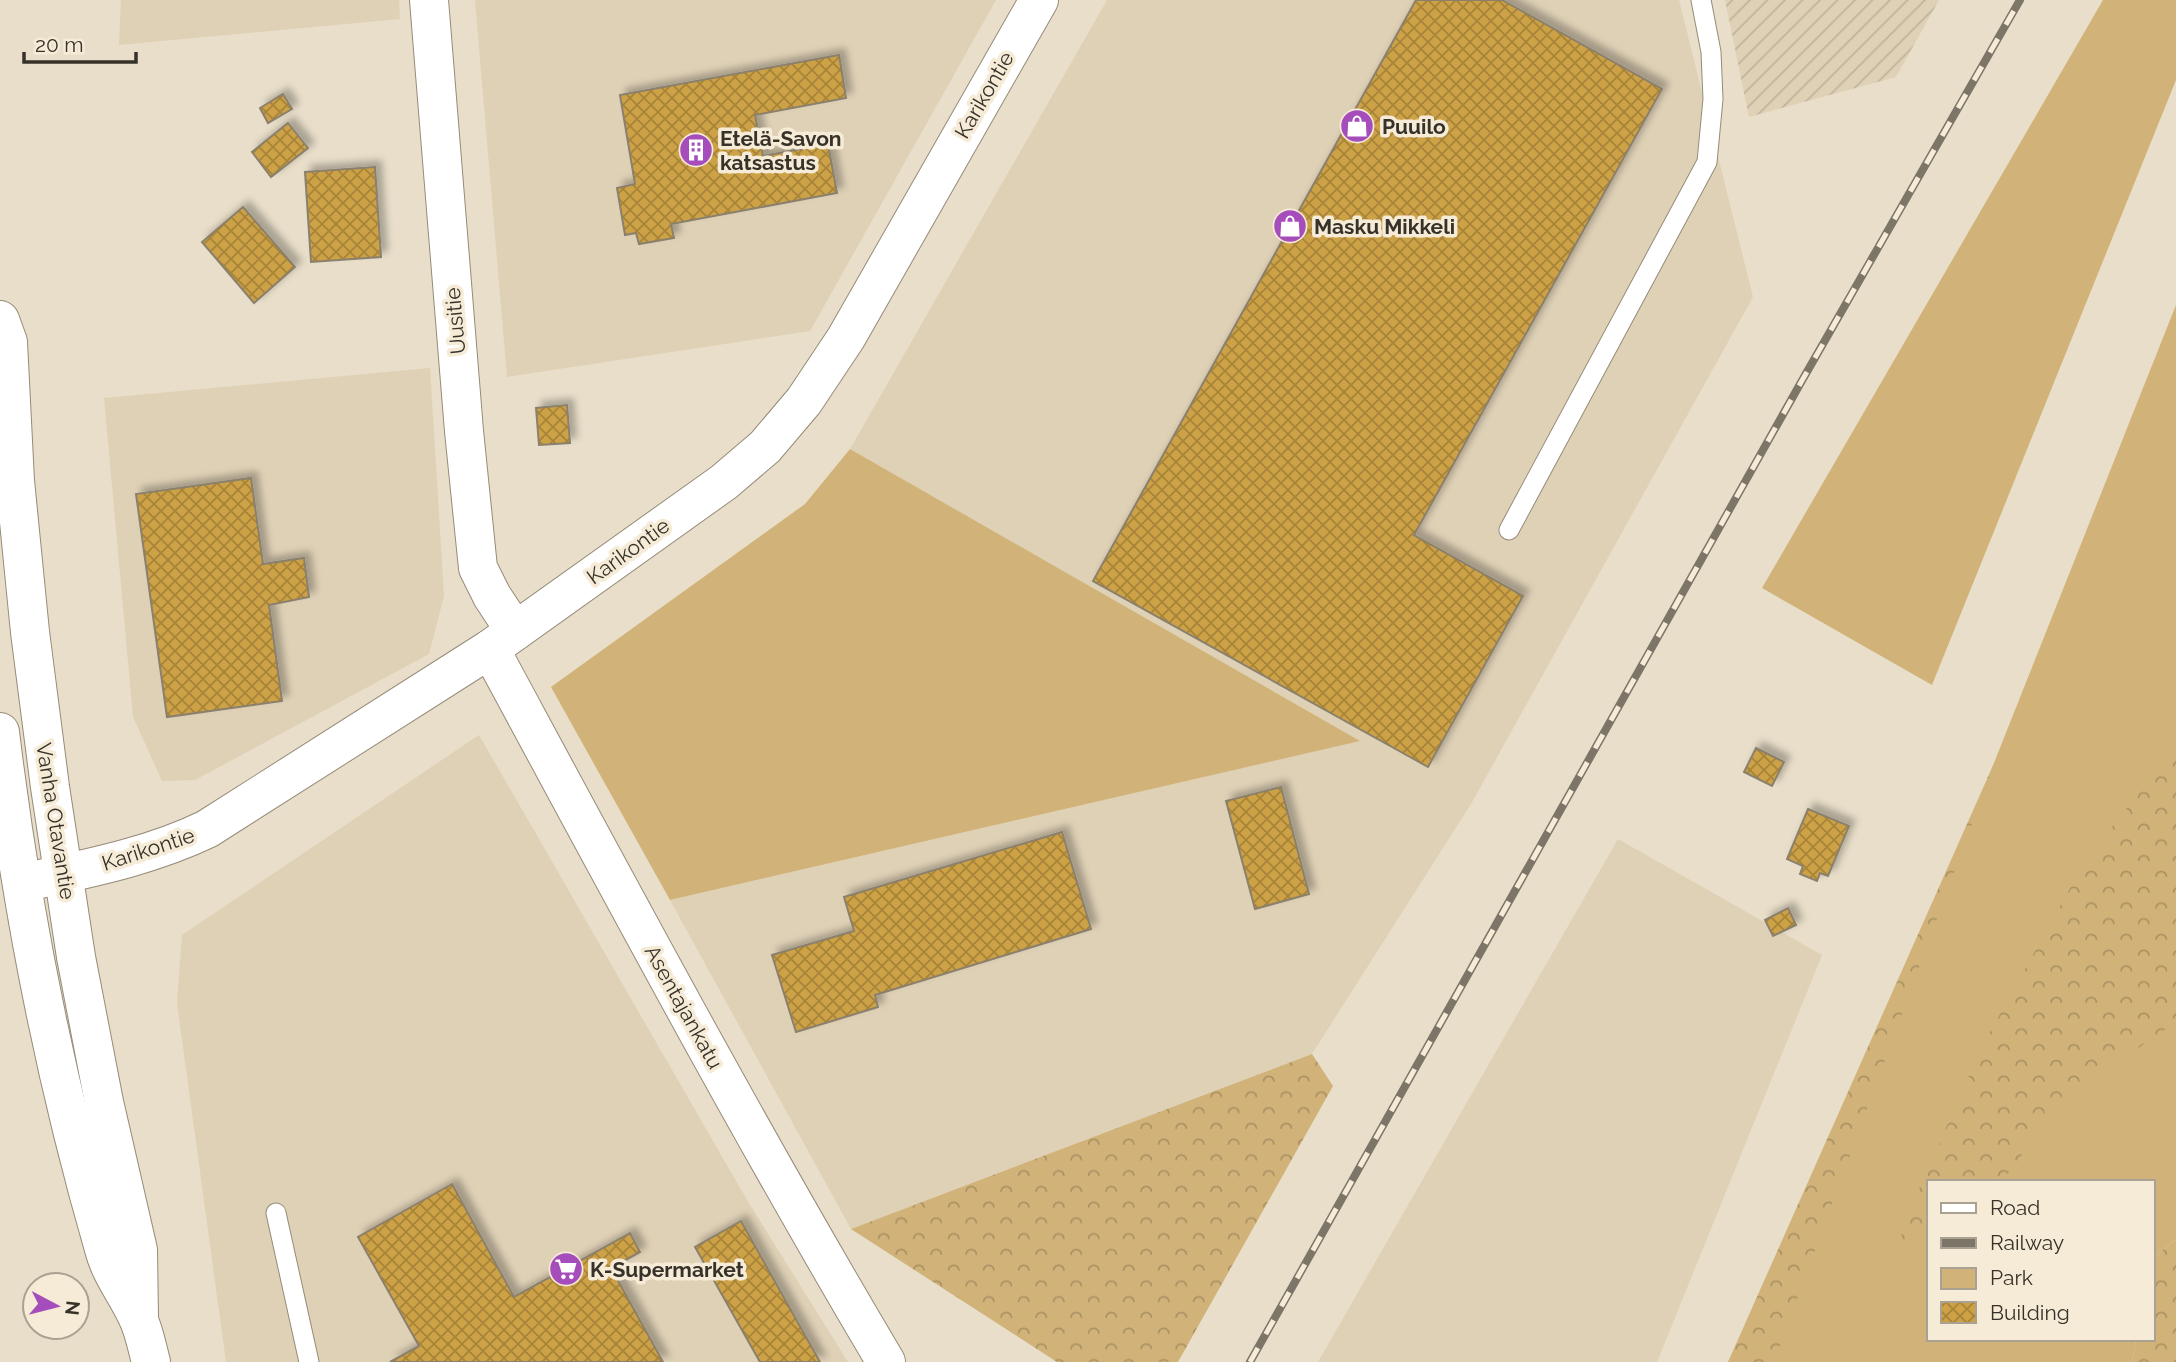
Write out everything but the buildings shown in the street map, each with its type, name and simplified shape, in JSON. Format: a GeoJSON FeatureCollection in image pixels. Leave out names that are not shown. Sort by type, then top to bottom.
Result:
{"type":"FeatureCollection","features":[{"type":"Feature","properties":{"kind":"street","name":"Uusitie"},"geometry":{"type":"LineString","coordinates":[[429,0],[478,568],[492,596],[503,640]]}},
{"type":"Feature","properties":{"kind":"street","name":"Karikontie"},"geometry":{"type":"LineString","coordinates":[[22,883],[174,845],[207,830],[503,640],[724,482],[765,447],[804,401],[846,338],[1038,0]]}},
{"type":"Feature","properties":{"kind":"street","name":"Vanha Otavantie"},"geometry":{"type":"LineString","coordinates":[[0,320],[8,342],[15,481],[30,632],[50,787],[76,957],[104,1102],[138,1250],[139,1318]]}},
{"type":"Feature","properties":{"kind":"street","name":"Asentajankatu"},"geometry":{"type":"LineString","coordinates":[[503,640],[667,977],[822,1255],[886,1362]]}},
{"type":"Feature","properties":{"kind":"street","name":"Vanha Otavantie"},"geometry":{"type":"LineString","coordinates":[[0,732],[37,975],[65,1103],[105,1254],[139,1318],[151,1362]]}},
{"type":"Feature","properties":{"kind":"lane"},"geometry":{"type":"LineString","coordinates":[[1509,530],[1707,162],[1713,99],[1711,52],[1701,0]]}},
{"type":"Feature","properties":{"kind":"lane"},"geometry":{"type":"LineString","coordinates":[[276,1213],[309,1362]]}},
{"type":"Feature","properties":{"kind":"shaded area"},"geometry":{"type":"Polygon","coordinates":[[[121,0],[399,0],[400,19],[119,45],[121,0]]]}},
{"type":"Feature","properties":{"kind":"shaded area"},"geometry":{"type":"Polygon","coordinates":[[[475,0],[996,0],[810,331],[507,377],[475,0]]]}},
{"type":"Feature","properties":{"kind":"shaded area"},"geometry":{"type":"Polygon","coordinates":[[[1107,0],[1679,0],[1753,297],[1471,804],[1312,1054],[851,1229],[670,900],[1359,741],[850,449],[1107,0]]]}},
{"type":"Feature","properties":{"kind":"shaded area"},"geometry":{"type":"Polygon","coordinates":[[[1725,0],[1939,0],[1896,77],[1749,117],[1725,0]]]}},
{"type":"Feature","properties":{"kind":"shaded area"},"geometry":{"type":"Polygon","coordinates":[[[430,368],[444,596],[429,654],[195,780],[162,781],[133,717],[104,398],[430,368]]]}},
{"type":"Feature","properties":{"kind":"shaded area"},"geometry":{"type":"Polygon","coordinates":[[[479,735],[747,1200],[848,1362],[226,1362],[177,1003],[182,935],[479,735]]]}},
{"type":"Feature","properties":{"kind":"shaded area"},"geometry":{"type":"Polygon","coordinates":[[[1618,839],[1822,955],[1657,1362],[1318,1362],[1618,839]]]}},
{"type":"Feature","properties":{"kind":"green space"},"geometry":{"type":"Polygon","coordinates":[[[2103,0],[2176,0],[2176,80],[1932,685],[1762,588],[2103,0]]]}},
{"type":"Feature","properties":{"kind":"green space"},"geometry":{"type":"Polygon","coordinates":[[[2176,305],[2176,1239],[2155,1256],[2155,1180],[1927,1180],[1927,1341],[2136,1341],[2132,1362],[1771,1362],[1860,1100],[2176,305]]]}},
{"type":"Feature","properties":{"kind":"green space"},"geometry":{"type":"Polygon","coordinates":[[[850,449],[1360,741],[670,900],[551,687],[805,504],[850,449]]]}},
{"type":"Feature","properties":{"kind":"green space"},"geometry":{"type":"Polygon","coordinates":[[[2176,744],[2176,1022],[2060,1102],[2002,1180],[1927,1180],[1927,1227],[1897,1247],[1923,1179],[1984,1043],[2083,865],[2176,744]]]}},
{"type":"Feature","properties":{"kind":"green space"},"geometry":{"type":"Polygon","coordinates":[[[1995,761],[1774,1362],[1728,1362],[1995,761]]]}},
{"type":"Feature","properties":{"kind":"green space"},"geometry":{"type":"Polygon","coordinates":[[[1312,1054],[1333,1086],[1178,1362],[1057,1362],[851,1229],[1312,1054]]]}},
{"type":"Feature","properties":{"kind":"green space"},"geometry":{"type":"Polygon","coordinates":[[[2176,1239],[2176,1362],[2132,1362],[2136,1341],[2155,1341],[2155,1256],[2176,1239]]]}},
{"type":"Feature","properties":{"kind":"railway"},"geometry":{"type":"LineString","coordinates":[[1250,1362],[1804,377],[2020,0]]}},
{"type":"Feature","properties":{"kind":"place","name":"Puuilo"},"geometry":{"type":"Point","coordinates":[1357,126]}},
{"type":"Feature","properties":{"kind":"place","name":"Etelä-Savon katsastus"},"geometry":{"type":"Point","coordinates":[696,150]}},
{"type":"Feature","properties":{"kind":"place","name":"Masku Mikkeli"},"geometry":{"type":"Point","coordinates":[1290,226]}},
{"type":"Feature","properties":{"kind":"place","name":"K-Supermarket"},"geometry":{"type":"Point","coordinates":[566,1269]}}]}
